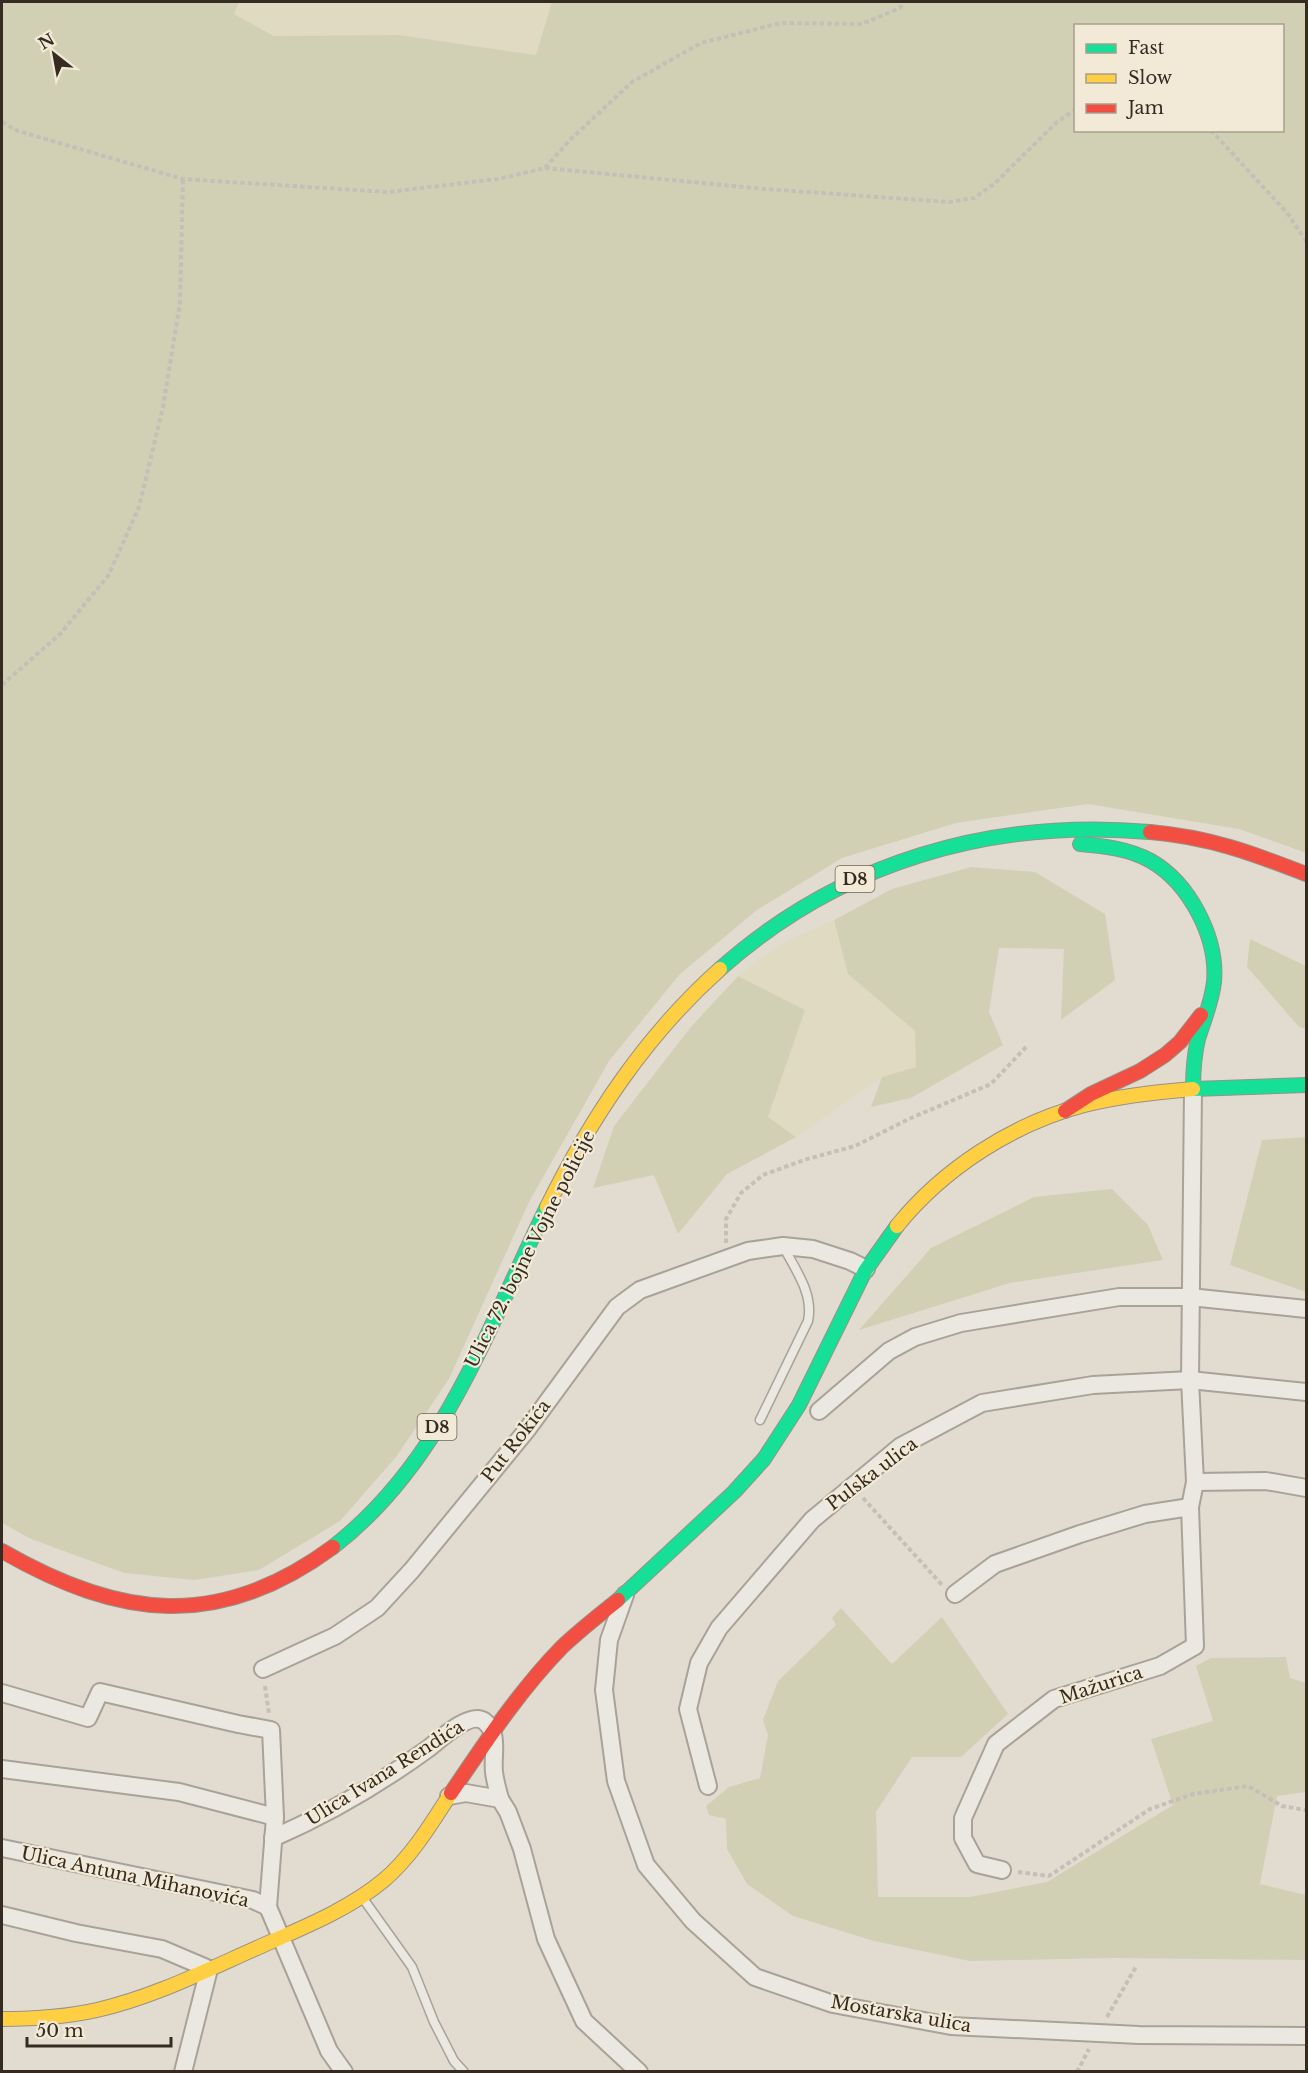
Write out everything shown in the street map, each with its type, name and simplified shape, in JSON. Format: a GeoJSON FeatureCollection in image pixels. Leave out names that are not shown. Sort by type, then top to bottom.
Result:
{"type":"FeatureCollection","features":[{"type":"Feature","properties":{"kind":"main road","name":"Ulica 72. bojne Vojne policije"},"geometry":{"type":"LineString","coordinates":[[2,1551],[58,1580],[97,1595],[138,1603],[171,1605],[211,1601],[253,1593],[289,1576],[328,1550],[372,1513],[416,1461],[452,1403],[491,1327],[561,1179],[604,1105],[646,1044],[701,986],[754,938],[835,887],[885,866],[987,838],[1037,832],[1108,829],[1158,833],[1206,841],[1250,852],[1306,874]]}},
{"type":"Feature","properties":{"kind":"main road"},"geometry":{"type":"LineString","coordinates":[[1037,832],[1053,841],[1129,851],[1152,862],[1178,884],[1195,909],[1208,936],[1214,961],[1215,980],[1196,1049],[1193,1089]]}},
{"type":"Feature","properties":{"kind":"main road"},"geometry":{"type":"LineString","coordinates":[[1065,1111],[1091,1094],[1140,1071],[1165,1055],[1180,1042],[1210,1002]]}},
{"type":"Feature","properties":{"kind":"main road"},"geometry":{"type":"LineString","coordinates":[[2,2019],[68,2015],[112,2006],[209,1969],[311,1924],[361,1895],[395,1870],[420,1842],[493,1733],[526,1687],[555,1653],[625,1594],[750,1475],[772,1448],[804,1396],[866,1269],[899,1223],[922,1198],[951,1173],[1036,1122],[1106,1100],[1148,1092],[1306,1085]]}},
{"type":"Feature","properties":{"kind":"street","name":"Mažurica"},"geometry":{"type":"LineString","coordinates":[[1002,1870],[977,1864],[963,1838],[963,1818],[996,1744],[1054,1699],[1160,1666],[1195,1646],[1190,1506],[1196,1482],[1190,1380],[1193,1089]]}},
{"type":"Feature","properties":{"kind":"street","name":"Put Rokića"},"geometry":{"type":"LineString","coordinates":[[263,1669],[335,1636],[377,1608],[412,1570],[526,1431],[617,1307],[640,1290],[747,1251],[783,1246],[813,1249],[850,1261],[866,1269]]}},
{"type":"Feature","properties":{"kind":"street"},"geometry":{"type":"LineString","coordinates":[[819,1411],[889,1351],[915,1337],[961,1323],[1119,1297],[1190,1297],[1306,1309]]}},
{"type":"Feature","properties":{"kind":"street","name":"Pulska ulica"},"geometry":{"type":"LineString","coordinates":[[708,1786],[688,1708],[699,1664],[719,1628],[812,1520],[901,1446],[982,1403],[1093,1385],[1190,1380],[1306,1392]]}},
{"type":"Feature","properties":{"kind":"street"},"geometry":{"type":"LineString","coordinates":[[1196,1482],[1266,1481],[1306,1488]]}},
{"type":"Feature","properties":{"kind":"street"},"geometry":{"type":"LineString","coordinates":[[955,1594],[995,1564],[1145,1514],[1190,1506]]}},
{"type":"Feature","properties":{"kind":"street","name":"Mostarska ulica"},"geometry":{"type":"LineString","coordinates":[[625,1594],[609,1640],[604,1690],[616,1780],[646,1865],[693,1921],[755,1977],[833,2004],[951,2026],[1139,2035],[1306,2036]]}},
{"type":"Feature","properties":{"kind":"street"},"geometry":{"type":"LineString","coordinates":[[2,1693],[88,1718],[100,1692],[271,1730],[275,1817],[268,1907],[329,2051],[344,2072]]}},
{"type":"Feature","properties":{"kind":"street","name":"Ulica Ivana Rendića"},"geometry":{"type":"LineString","coordinates":[[273,1838],[299,1827],[360,1793],[417,1757],[464,1722],[477,1718],[484,1721],[493,1733]]}},
{"type":"Feature","properties":{"kind":"street"},"geometry":{"type":"LineString","coordinates":[[493,1733],[494,1771],[500,1799],[508,1812],[522,1849],[546,1939],[584,2021],[639,2072]]}},
{"type":"Feature","properties":{"kind":"street"},"geometry":{"type":"LineString","coordinates":[[2,1769],[179,1792],[275,1817]]}},
{"type":"Feature","properties":{"kind":"street"},"geometry":{"type":"LineString","coordinates":[[449,1797],[466,1793],[500,1799]]}},
{"type":"Feature","properties":{"kind":"street","name":"Ulica Antuna Mihanovića"},"geometry":{"type":"LineString","coordinates":[[2,1848],[253,1900],[268,1907]]}},
{"type":"Feature","properties":{"kind":"street"},"geometry":{"type":"LineString","coordinates":[[2,1915],[76,1933],[162,1949],[209,1969],[183,2072]]}},
{"type":"Feature","properties":{"kind":"lane"},"geometry":{"type":"LineString","coordinates":[[760,1420],[808,1320],[811,1308],[807,1293],[783,1246]]}},
{"type":"Feature","properties":{"kind":"lane"},"geometry":{"type":"LineString","coordinates":[[361,1895],[412,1967],[434,2022],[454,2061],[464,2072]]}},
{"type":"Feature","properties":{"kind":"path"},"geometry":{"type":"LineString","coordinates":[[545,168],[569,141],[632,82],[701,43],[781,23],[862,24],[900,8],[904,2]]}},
{"type":"Feature","properties":{"kind":"path"},"geometry":{"type":"LineString","coordinates":[[2,122],[18,131],[183,179],[388,192],[498,179],[545,168],[765,189],[949,202],[974,198],[993,184],[1057,122],[1074,110]]}},
{"type":"Feature","properties":{"kind":"path"},"geometry":{"type":"LineString","coordinates":[[1214,132],[1288,214],[1306,241]]}},
{"type":"Feature","properties":{"kind":"path"},"geometry":{"type":"LineString","coordinates":[[2,685],[60,634],[108,576],[139,507],[163,407],[180,303],[183,179]]}},
{"type":"Feature","properties":{"kind":"path"},"geometry":{"type":"LineString","coordinates":[[726,1258],[726,1219],[741,1193],[763,1175],[855,1146],[911,1118],[991,1084],[1027,1046]]}},
{"type":"Feature","properties":{"kind":"path"},"geometry":{"type":"LineString","coordinates":[[853,1486],[942,1585],[955,1594]]}},
{"type":"Feature","properties":{"kind":"path"},"geometry":{"type":"LineString","coordinates":[[263,1669],[271,1730]]}},
{"type":"Feature","properties":{"kind":"path"},"geometry":{"type":"LineString","coordinates":[[1002,1870],[1049,1876],[1150,1809],[1193,1794],[1248,1786],[1282,1806],[1306,1810]]}},
{"type":"Feature","properties":{"kind":"shaded area"},"geometry":{"type":"Polygon","coordinates":[[[239,2],[552,2],[537,55],[399,35],[274,36],[234,14],[239,2]]]}},
{"type":"Feature","properties":{"kind":"shaded area"},"geometry":{"type":"Polygon","coordinates":[[[834,920],[848,974],[915,1031],[917,1067],[882,1077],[796,1137],[768,1117],[805,1010],[738,976],[780,944],[834,920]]]}},
{"type":"Feature","properties":{"kind":"green space"},"geometry":{"type":"Polygon","coordinates":[[[2,2],[239,2],[234,14],[274,36],[399,35],[536,55],[552,2],[1306,2],[1306,853],[1239,829],[1088,804],[956,823],[842,858],[757,910],[680,974],[609,1061],[529,1202],[449,1379],[396,1457],[340,1521],[259,1570],[195,1580],[124,1573],[31,1539],[2,1523],[2,2]]]}},
{"type":"Feature","properties":{"kind":"green space"},"geometry":{"type":"Polygon","coordinates":[[[971,867],[1035,872],[1105,914],[1115,980],[1061,1020],[1064,949],[999,948],[989,1012],[1003,1045],[911,1098],[871,1107],[882,1077],[916,1067],[915,1031],[848,974],[834,920],[892,889],[971,867]]]}},
{"type":"Feature","properties":{"kind":"green space"},"geometry":{"type":"Polygon","coordinates":[[[1250,939],[1306,966],[1306,1029],[1299,1027],[1247,967],[1250,939]]]}},
{"type":"Feature","properties":{"kind":"green space"},"geometry":{"type":"Polygon","coordinates":[[[738,976],[805,1010],[768,1117],[796,1137],[727,1174],[678,1234],[654,1175],[593,1188],[614,1126],[690,1028],[738,976]]]}},
{"type":"Feature","properties":{"kind":"green space"},"geometry":{"type":"Polygon","coordinates":[[[1306,1137],[1306,1292],[1230,1265],[1262,1140],[1306,1137]]]}},
{"type":"Feature","properties":{"kind":"green space"},"geometry":{"type":"Polygon","coordinates":[[[1112,1189],[1148,1225],[1163,1260],[1010,1283],[859,1330],[931,1248],[1034,1197],[1112,1189]]]}},
{"type":"Feature","properties":{"kind":"green space"},"geometry":{"type":"Polygon","coordinates":[[[841,1608],[892,1664],[942,1617],[1008,1714],[961,1757],[912,1757],[876,1812],[878,1897],[970,1897],[1047,1882],[1173,1805],[1151,1739],[1213,1721],[1196,1666],[1211,1658],[1286,1657],[1290,1678],[1306,1683],[1306,1792],[1277,1796],[1260,1884],[1306,1895],[1306,1960],[1115,1958],[970,1961],[874,1941],[793,1916],[747,1884],[727,1849],[726,1819],[709,1815],[706,1806],[729,1787],[760,1778],[768,1735],[763,1720],[778,1681],[836,1625],[832,1618],[841,1608]]]}},
{"type":"Feature","properties":{"kind":"traffic: fast"},"geometry":{"type":"LineString","coordinates":[[720,969],[766,932],[815,900],[867,875],[920,855],[976,841],[1033,832],[1091,829],[1150,832]]}},
{"type":"Feature","properties":{"kind":"traffic: fast"},"geometry":{"type":"LineString","coordinates":[[1080,844],[1126,851],[1151,861],[1165,871],[1189,897],[1206,930],[1214,965],[1214,982],[1210,1003],[1198,1039],[1193,1089],[1306,1085]]}},
{"type":"Feature","properties":{"kind":"traffic: fast"},"geometry":{"type":"LineString","coordinates":[[333,1547],[372,1513],[405,1475],[434,1434],[482,1346],[547,1207]]}},
{"type":"Feature","properties":{"kind":"traffic: fast"},"geometry":{"type":"LineString","coordinates":[[618,1600],[734,1492],[764,1459],[799,1405],[865,1271],[897,1226]]}},
{"type":"Feature","properties":{"kind":"traffic: slow"},"geometry":{"type":"LineString","coordinates":[[547,1207],[582,1142],[622,1080],[668,1022],[720,969]]}},
{"type":"Feature","properties":{"kind":"traffic: slow"},"geometry":{"type":"LineString","coordinates":[[897,1226],[915,1205],[957,1168],[981,1151],[1031,1124],[1084,1105],[1138,1095],[1193,1089]]}},
{"type":"Feature","properties":{"kind":"traffic: slow"},"geometry":{"type":"LineString","coordinates":[[2,2019],[62,2016],[118,2005],[180,1982],[324,1918],[370,1891],[394,1871],[420,1839],[451,1793]]}},
{"type":"Feature","properties":{"kind":"traffic: jam"},"geometry":{"type":"LineString","coordinates":[[1150,832],[1171,834],[1230,847],[1306,874]]}},
{"type":"Feature","properties":{"kind":"traffic: jam"},"geometry":{"type":"LineString","coordinates":[[1065,1111],[1091,1094],[1140,1071],[1165,1055],[1180,1042],[1201,1015]]}},
{"type":"Feature","properties":{"kind":"traffic: jam"},"geometry":{"type":"LineString","coordinates":[[2,1551],[45,1574],[87,1591],[129,1602],[169,1606],[209,1603],[250,1593],[291,1574],[333,1547]]}},
{"type":"Feature","properties":{"kind":"traffic: jam"},"geometry":{"type":"LineString","coordinates":[[451,1793],[531,1681],[562,1647],[618,1600]]}}]}
